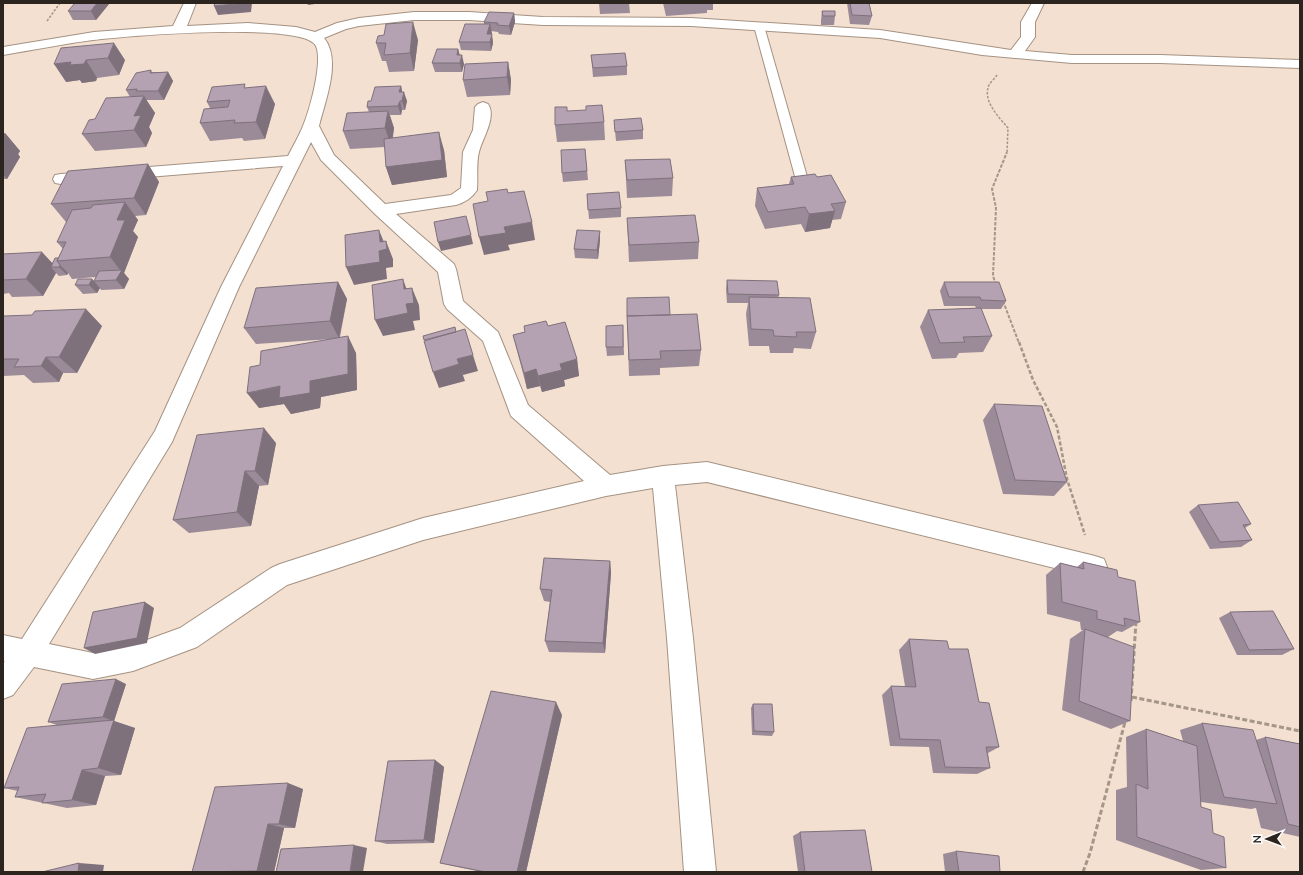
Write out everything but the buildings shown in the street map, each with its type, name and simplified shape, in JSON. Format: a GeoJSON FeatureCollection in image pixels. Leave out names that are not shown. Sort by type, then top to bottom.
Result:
{"type":"FeatureCollection","features":[{"type":"Feature","properties":{"kind":"street"},"geometry":{"type":"LineString","coordinates":[[178,30],[190,3]]}},
{"type":"Feature","properties":{"kind":"street"},"geometry":{"type":"LineString","coordinates":[[1015,55],[1028,37],[1028,22],[1038,3]]}},
{"type":"Feature","properties":{"kind":"street"},"geometry":{"type":"LineString","coordinates":[[316,37],[342,26],[359,22],[414,16],[524,15],[544,21],[691,22],[880,34],[982,51],[1072,59],[1160,58],[1300,64]]}},
{"type":"Feature","properties":{"kind":"street"},"geometry":{"type":"LineString","coordinates":[[3,51],[94,36],[248,27],[296,31],[316,37],[323,46],[326,62],[323,82],[311,126],[230,287],[164,436],[28,653],[3,685]]}},
{"type":"Feature","properties":{"kind":"street"},"geometry":{"type":"LineString","coordinates":[[381,210],[456,200],[469,190],[471,152],[481,130],[483,107]]}},
{"type":"Feature","properties":{"kind":"street"},"geometry":{"type":"LineString","coordinates":[[311,126],[328,157],[381,210],[447,268],[454,304],[491,337],[519,410],[606,486]]}},
{"type":"Feature","properties":{"kind":"street"},"geometry":{"type":"LineString","coordinates":[[62,179],[294,160]]}},
{"type":"Feature","properties":{"kind":"street"},"geometry":{"type":"LineString","coordinates":[[3,648],[93,666],[134,658],[188,638],[280,576],[423,529],[606,486],[663,476],[707,472],[1095,567]]}},
{"type":"Feature","properties":{"kind":"street"},"geometry":{"type":"LineString","coordinates":[[663,476],[680,638],[700,872]]}},
{"type":"Feature","properties":{"kind":"lane"},"geometry":{"type":"LineString","coordinates":[[759,26],[802,180]]}},
{"type":"Feature","properties":{"kind":"path"},"geometry":{"type":"LineString","coordinates":[[999,291],[993,276],[996,208],[992,189],[1007,153],[1008,128],[993,108],[988,96],[989,85],[1015,55]]}},
{"type":"Feature","properties":{"kind":"path"},"geometry":{"type":"LineString","coordinates":[[1002,298],[1033,380],[1057,427],[1067,479],[1095,567]]}},
{"type":"Feature","properties":{"kind":"path"},"geometry":{"type":"LineString","coordinates":[[1130,704],[1132,697],[1136,615]]}},
{"type":"Feature","properties":{"kind":"path"},"geometry":{"type":"LineString","coordinates":[[1132,697],[1300,731]]}},
{"type":"Feature","properties":{"kind":"path"},"geometry":{"type":"LineString","coordinates":[[1083,872],[1090,853],[1126,719]]}}]}
